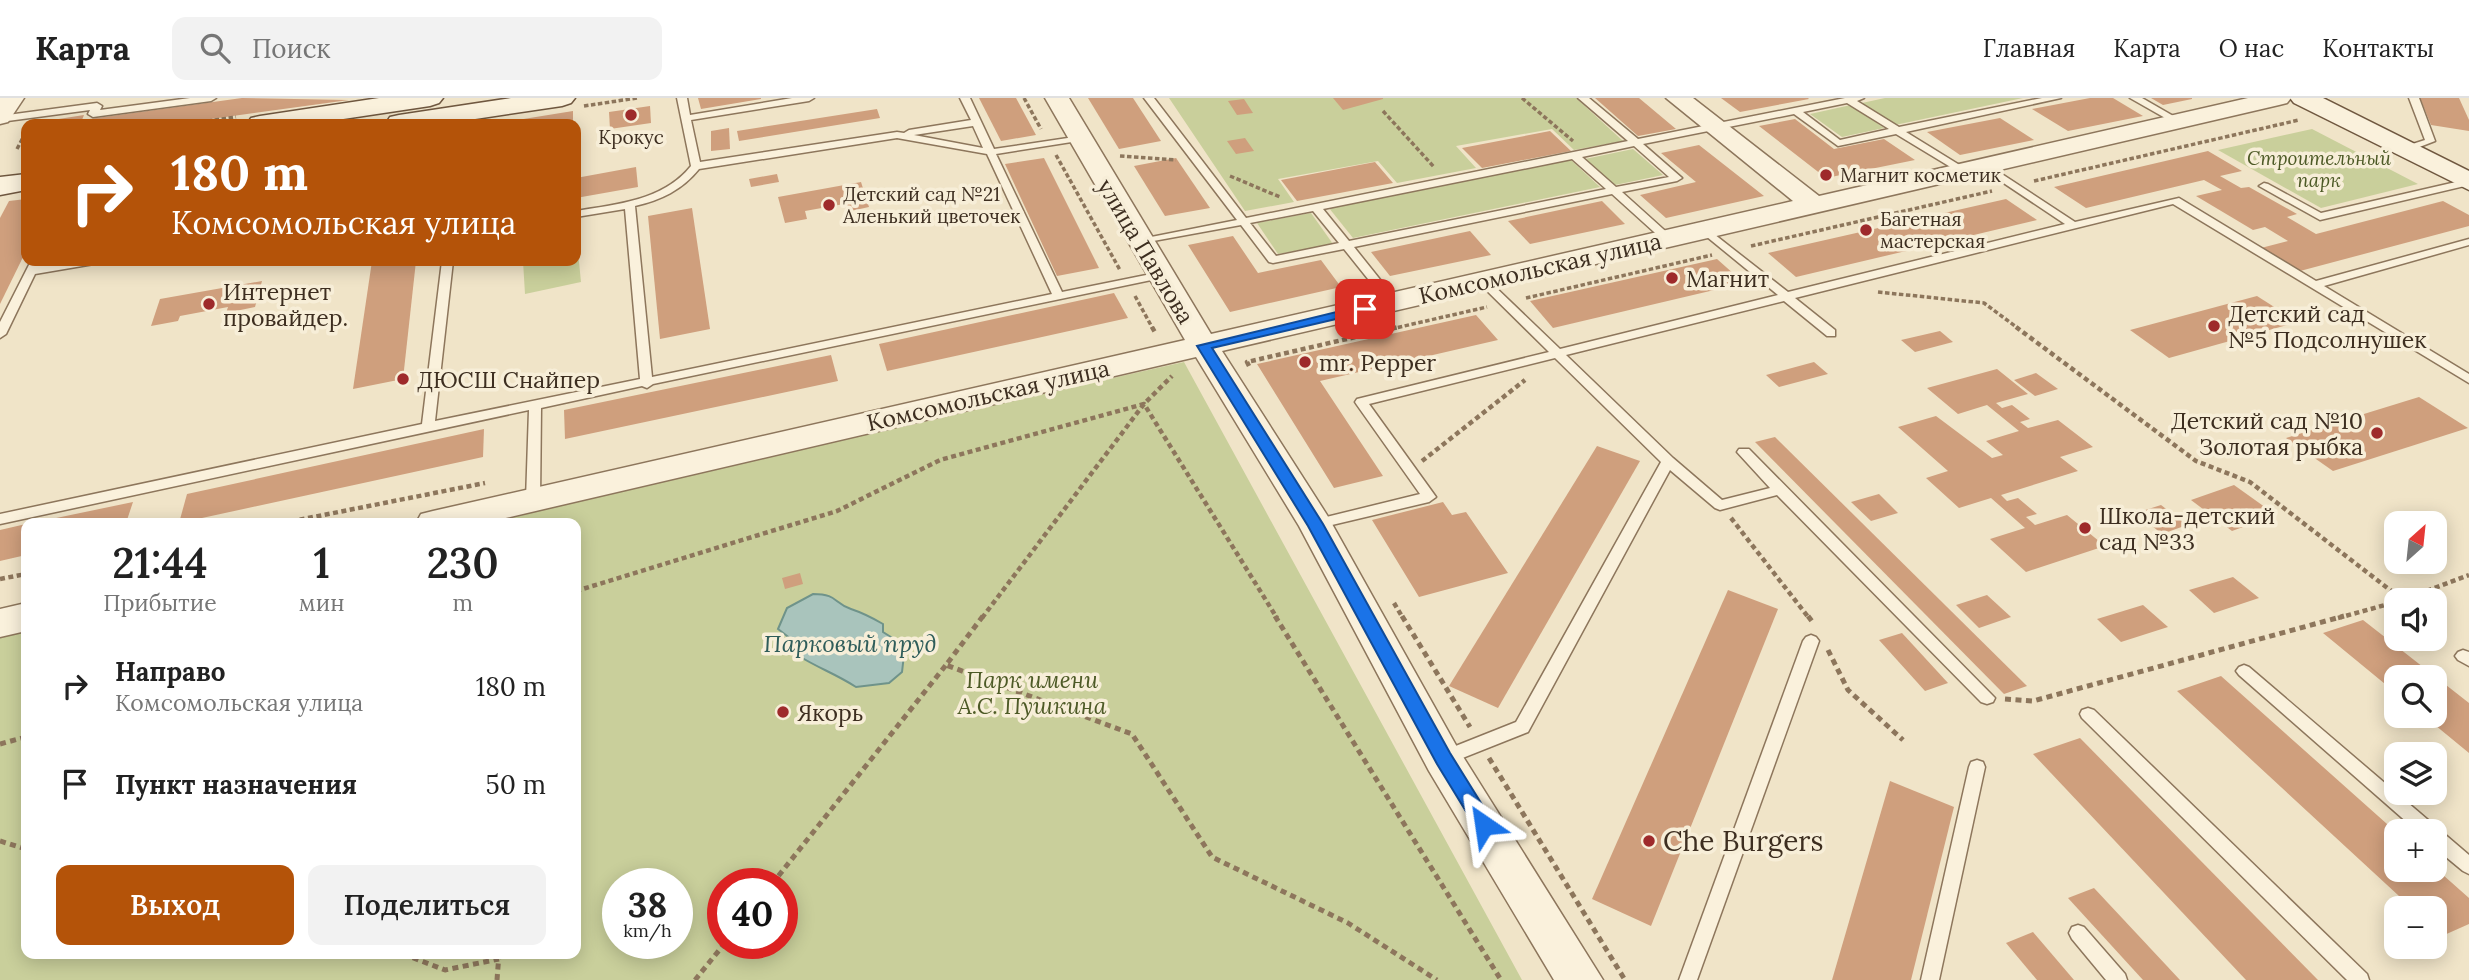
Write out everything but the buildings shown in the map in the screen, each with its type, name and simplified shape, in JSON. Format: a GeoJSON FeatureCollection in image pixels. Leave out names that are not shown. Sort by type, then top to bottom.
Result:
{"type":"FeatureCollection","features":[{"type":"Feature","properties":{"kind":"main road"},"geometry":{"type":"LineString","coordinates":[[293,119],[430,98]]}},
{"type":"Feature","properties":{"kind":"main road"},"geometry":{"type":"LineString","coordinates":[[426,119],[562,98]]}},
{"type":"Feature","properties":{"kind":"main road"},"geometry":{"type":"LineString","coordinates":[[2305,108],[2404,149],[2468,182]]}},
{"type":"Feature","properties":{"kind":"main road"},"geometry":{"type":"LineString","coordinates":[[0,164],[21,161]]}},
{"type":"Feature","properties":{"kind":"main road"},"geometry":{"type":"LineString","coordinates":[[0,186],[21,183]]}},
{"type":"Feature","properties":{"kind":"street","name":"улица Павлова"},"geometry":{"type":"LineString","coordinates":[[1057,98],[1078,138],[1315,524],[1443,759],[1580,980]]}},
{"type":"Feature","properties":{"kind":"street"},"geometry":{"type":"LineString","coordinates":[[1678,98],[1814,205]]}},
{"type":"Feature","properties":{"kind":"street","name":"Комсомольская улица"},"geometry":{"type":"LineString","coordinates":[[455,518],[2279,98]]}},
{"type":"Feature","properties":{"kind":"street"},"geometry":{"type":"LineString","coordinates":[[0,623],[21,618]]}},
{"type":"Feature","properties":{"kind":"lane"},"geometry":{"type":"LineString","coordinates":[[100,102],[93,114],[211,98]]}},
{"type":"Feature","properties":{"kind":"lane"},"geometry":{"type":"LineString","coordinates":[[581,213],[630,205],[686,183],[696,166],[689,118],[682,98]]}},
{"type":"Feature","properties":{"kind":"lane"},"geometry":{"type":"LineString","coordinates":[[689,118],[809,98]]}},
{"type":"Feature","properties":{"kind":"lane"},"geometry":{"type":"LineString","coordinates":[[965,98],[1058,295]]}},
{"type":"Feature","properties":{"kind":"lane"},"geometry":{"type":"LineString","coordinates":[[1149,98],[1273,260],[1677,178],[1583,98]]}},
{"type":"Feature","properties":{"kind":"lane"},"geometry":{"type":"LineString","coordinates":[[1796,111],[1838,143],[2056,98]]}},
{"type":"Feature","properties":{"kind":"lane"},"geometry":{"type":"LineString","coordinates":[[2135,98],[2178,121]]}},
{"type":"Feature","properties":{"kind":"lane"},"geometry":{"type":"LineString","coordinates":[[2404,149],[2430,141],[2414,98]]}},
{"type":"Feature","properties":{"kind":"lane"},"geometry":{"type":"LineString","coordinates":[[1141,242],[1854,99],[1899,130],[2014,186],[2073,225]]}},
{"type":"Feature","properties":{"kind":"lane"},"geometry":{"type":"LineString","coordinates":[[4,111],[100,102]]}},
{"type":"Feature","properties":{"kind":"lane"},"geometry":{"type":"LineString","coordinates":[[696,166],[977,122]]}},
{"type":"Feature","properties":{"kind":"lane"},"geometry":{"type":"LineString","coordinates":[[897,135],[992,152],[1078,138]]}},
{"type":"Feature","properties":{"kind":"lane"},"geometry":{"type":"LineString","coordinates":[[1574,155],[1668,239]]}},
{"type":"Feature","properties":{"kind":"lane"},"geometry":{"type":"LineString","coordinates":[[2264,186],[2320,217],[2468,182]]}},
{"type":"Feature","properties":{"kind":"lane"},"geometry":{"type":"LineString","coordinates":[[1315,524],[1429,497],[1361,402],[2175,200],[2469,379]]}},
{"type":"Feature","properties":{"kind":"lane"},"geometry":{"type":"LineString","coordinates":[[630,205],[646,384]]}},
{"type":"Feature","properties":{"kind":"lane"},"geometry":{"type":"LineString","coordinates":[[1316,207],[1392,303]]}},
{"type":"Feature","properties":{"kind":"lane"},"geometry":{"type":"LineString","coordinates":[[1705,230],[1831,333]]}},
{"type":"Feature","properties":{"kind":"lane"},"geometry":{"type":"LineString","coordinates":[[2314,285],[2469,242]]}},
{"type":"Feature","properties":{"kind":"lane"},"geometry":{"type":"LineString","coordinates":[[1,336],[33,266]]}},
{"type":"Feature","properties":{"kind":"lane"},"geometry":{"type":"LineString","coordinates":[[428,427],[446,266]]}},
{"type":"Feature","properties":{"kind":"lane"},"geometry":{"type":"LineString","coordinates":[[0,519],[1161,275]]}},
{"type":"Feature","properties":{"kind":"lane"},"geometry":{"type":"LineString","coordinates":[[1483,281],[1668,461],[1720,505],[1780,490]]}},
{"type":"Feature","properties":{"kind":"lane"},"geometry":{"type":"LineString","coordinates":[[533,500],[535,407]]}},
{"type":"Feature","properties":{"kind":"lane"},"geometry":{"type":"LineString","coordinates":[[1744,452],[1987,698]]}},
{"type":"Feature","properties":{"kind":"lane"},"geometry":{"type":"LineString","coordinates":[[1443,759],[1522,727],[1668,461]]}},
{"type":"Feature","properties":{"kind":"lane"},"geometry":{"type":"LineString","coordinates":[[1688,980],[1811,641]]}},
{"type":"Feature","properties":{"kind":"lane"},"geometry":{"type":"LineString","coordinates":[[2244,671],[2415,819]]}},
{"type":"Feature","properties":{"kind":"lane"},"geometry":{"type":"LineString","coordinates":[[2088,714],[2360,980]]}},
{"type":"Feature","properties":{"kind":"lane"},"geometry":{"type":"LineString","coordinates":[[1930,980],[1977,767]]}},
{"type":"Feature","properties":{"kind":"lane"},"geometry":{"type":"LineString","coordinates":[[2447,847],[2469,866]]}},
{"type":"Feature","properties":{"kind":"lane"},"geometry":{"type":"LineString","coordinates":[[2078,933],[2118,980]]}},
{"type":"Feature","properties":{"kind":"path"},"geometry":{"type":"LineString","coordinates":[[1024,98],[1158,335]]}},
{"type":"Feature","properties":{"kind":"path"},"geometry":{"type":"LineString","coordinates":[[1522,98],[1588,153]]}},
{"type":"Feature","properties":{"kind":"path"},"geometry":{"type":"LineString","coordinates":[[1254,373],[1247,362],[2014,186],[2305,108]]}},
{"type":"Feature","properties":{"kind":"path"},"geometry":{"type":"LineString","coordinates":[[1383,111],[1446,181]]}},
{"type":"Feature","properties":{"kind":"path"},"geometry":{"type":"LineString","coordinates":[[1824,287],[1984,303],[2196,461],[2250,482],[2387,588]]}},
{"type":"Feature","properties":{"kind":"path"},"geometry":{"type":"LineString","coordinates":[[1411,471],[1559,353]]}},
{"type":"Feature","properties":{"kind":"path"},"geometry":{"type":"LineString","coordinates":[[785,868],[946,665],[1144,404],[1175,373]]}},
{"type":"Feature","properties":{"kind":"path"},"geometry":{"type":"LineString","coordinates":[[581,589],[836,512],[940,460],[1144,404]]}},
{"type":"Feature","properties":{"kind":"path"},"geometry":{"type":"LineString","coordinates":[[1144,404],[1501,980]]}},
{"type":"Feature","properties":{"kind":"path"},"geometry":{"type":"LineString","coordinates":[[0,579],[21,575]]}},
{"type":"Feature","properties":{"kind":"path"},"geometry":{"type":"LineString","coordinates":[[2435,588],[2469,575]]}},
{"type":"Feature","properties":{"kind":"path"},"geometry":{"type":"LineString","coordinates":[[1393,601],[1625,980]]}},
{"type":"Feature","properties":{"kind":"path"},"geometry":{"type":"LineString","coordinates":[[1987,698],[2033,701],[2384,605]]}},
{"type":"Feature","properties":{"kind":"path"},"geometry":{"type":"LineString","coordinates":[[946,665],[1132,734],[1212,857],[1348,923],[1426,977],[1437,980]]}},
{"type":"Feature","properties":{"kind":"path"},"geometry":{"type":"LineString","coordinates":[[0,744],[21,738]]}},
{"type":"Feature","properties":{"kind":"path"},"geometry":{"type":"LineString","coordinates":[[0,841],[21,847]]}},
{"type":"Feature","properties":{"kind":"path"},"geometry":{"type":"LineString","coordinates":[[416,959],[445,970],[487,959]]}},
{"type":"Feature","properties":{"kind":"path"},"geometry":{"type":"LineString","coordinates":[[497,980],[499,959]]}},
{"type":"Feature","properties":{"kind":"path"},"geometry":{"type":"LineString","coordinates":[[695,980],[711,959]]}},
{"type":"Feature","properties":{"kind":"green space"},"geometry":{"type":"Polygon","coordinates":[[[1169,98],[1576,98],[1623,141],[1574,150],[1552,129],[1456,146],[1476,168],[1397,183],[1378,161],[1278,179],[1294,202],[1245,211],[1169,98]]]}},
{"type":"Feature","properties":{"kind":"green space"},"geometry":{"type":"Polygon","coordinates":[[[1885,98],[2023,98],[1895,125],[1862,103],[1885,98]]]}},
{"type":"Feature","properties":{"kind":"green space"},"geometry":{"type":"Polygon","coordinates":[[[1851,105],[1884,128],[1842,137],[1810,114],[1851,105]]]}},
{"type":"Feature","properties":{"kind":"green space","name":"Строительный парк"},"geometry":{"type":"Polygon","coordinates":[[[2312,129],[2418,184],[2321,208],[2218,150],[2312,129]]]}},
{"type":"Feature","properties":{"kind":"green space"},"geometry":{"type":"Polygon","coordinates":[[[1633,149],[1663,175],[1615,185],[1585,159],[1633,149]]]}},
{"type":"Feature","properties":{"kind":"green space"},"geometry":{"type":"Polygon","coordinates":[[[1571,160],[1600,187],[1353,238],[1329,208],[1571,160]]]}},
{"type":"Feature","properties":{"kind":"green space"},"geometry":{"type":"Polygon","coordinates":[[[1311,213],[1333,244],[1278,254],[1257,223],[1311,213]]]}},
{"type":"Feature","properties":{"kind":"green space"},"geometry":{"type":"Polygon","coordinates":[[[523,266],[579,266],[581,282],[525,294],[523,266]]]}},
{"type":"Feature","properties":{"kind":"green space","name":"Парк имени А.С. Пушкина"},"geometry":{"type":"Polygon","coordinates":[[[1184,362],[1522,980],[0,980],[0,628],[21,623],[21,959],[581,959],[581,518],[489,518],[1184,362]]]}},
{"type":"Feature","properties":{"kind":"water","name":"Парковый пруд"},"geometry":{"type":"Polygon","coordinates":[[[813,594],[831,597],[845,607],[883,624],[883,632],[905,646],[902,672],[889,683],[856,687],[799,656],[800,646],[778,629],[787,608],[813,594]]]}},
{"type":"Feature","properties":{"kind":"place","name":"Крокус"},"geometry":{"type":"Point","coordinates":[631,115]}},
{"type":"Feature","properties":{"kind":"place","name":"Магнит косметик"},"geometry":{"type":"Point","coordinates":[1826,175]}},
{"type":"Feature","properties":{"kind":"place","name":"Детский сад №21 Аленький цветочек"},"geometry":{"type":"Point","coordinates":[829,205]}},
{"type":"Feature","properties":{"kind":"place","name":"Багетная мастерская"},"geometry":{"type":"Point","coordinates":[1866,230]}},
{"type":"Feature","properties":{"kind":"place","name":"Магнит"},"geometry":{"type":"Point","coordinates":[1672,278]}},
{"type":"Feature","properties":{"kind":"place","name":"Интернет провайдер."},"geometry":{"type":"Point","coordinates":[209,304]}},
{"type":"Feature","properties":{"kind":"place","name":"Детский сад №5 Подсолнушек"},"geometry":{"type":"Point","coordinates":[2214,326]}},
{"type":"Feature","properties":{"kind":"place","name":"mr. Pepper"},"geometry":{"type":"Point","coordinates":[1305,362]}},
{"type":"Feature","properties":{"kind":"place","name":"ДЮСШ Снайпер"},"geometry":{"type":"Point","coordinates":[403,379]}},
{"type":"Feature","properties":{"kind":"place","name":"Детский сад №10 Золотая рыбка"},"geometry":{"type":"Point","coordinates":[2377,433]}},
{"type":"Feature","properties":{"kind":"place","name":"Школа-детский сад №33"},"geometry":{"type":"Point","coordinates":[2085,528]}},
{"type":"Feature","properties":{"kind":"place","name":"Якорь"},"geometry":{"type":"Point","coordinates":[783,712]}},
{"type":"Feature","properties":{"kind":"place","name":"Che Burgers"},"geometry":{"type":"Point","coordinates":[1649,841]}},
{"type":"Feature","properties":{"kind":"route"},"geometry":{"type":"LineString","coordinates":[[1365,309],[1204,346],[1315,524],[1443,759],[1484,825]]}}]}
